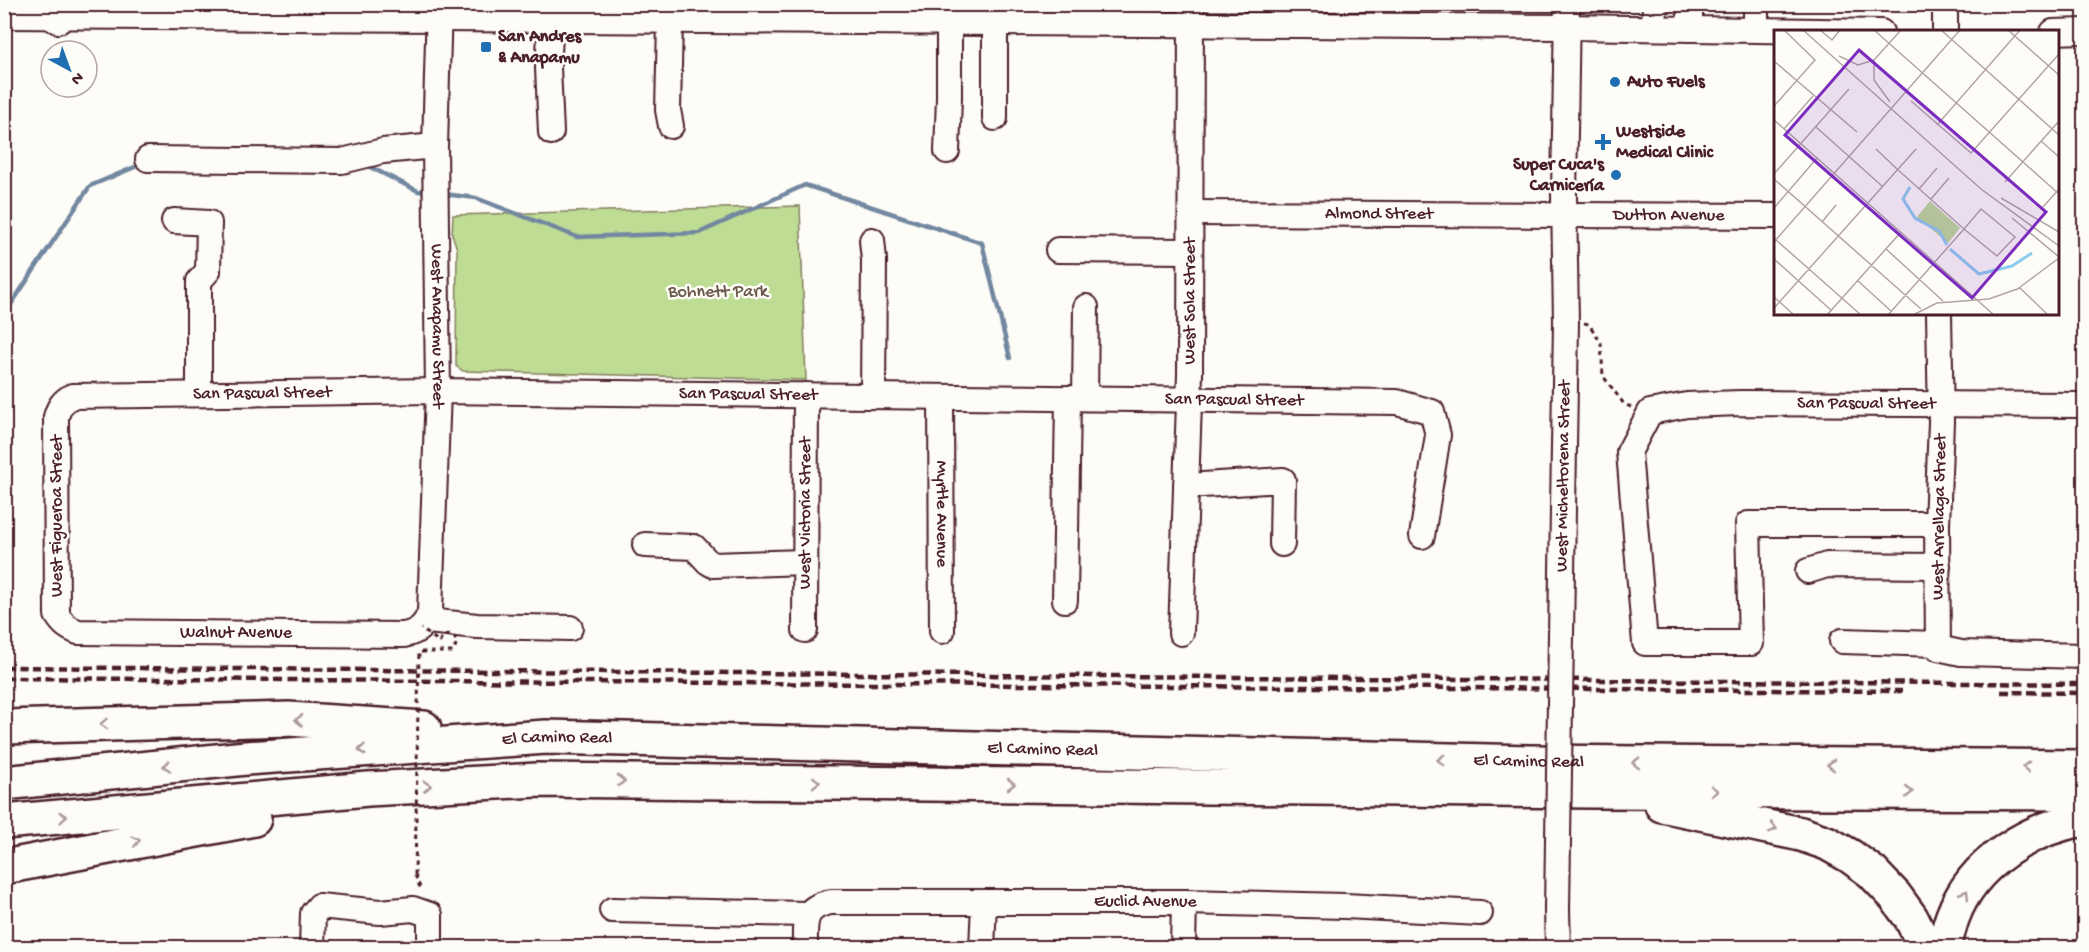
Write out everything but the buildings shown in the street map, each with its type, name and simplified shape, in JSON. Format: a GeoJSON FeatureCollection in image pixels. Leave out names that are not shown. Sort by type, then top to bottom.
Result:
{"type":"FeatureCollection","features":[{"type":"Feature","properties":{"kind":"highway"},"geometry":{"type":"LineString","coordinates":[[4,726],[288,719],[546,737]]}},
{"type":"Feature","properties":{"kind":"highway","name":"El Camino Real"},"geometry":{"type":"LineString","coordinates":[[4,783],[246,758],[546,737],[1530,762],[2085,767]]}},
{"type":"Feature","properties":{"kind":"highway","name":"El Camino Real"},"geometry":{"type":"LineString","coordinates":[[4,822],[368,789],[548,780],[1593,791],[2085,793]]}},
{"type":"Feature","properties":{"kind":"highway"},"geometry":{"type":"LineString","coordinates":[[4,867],[164,835],[303,813],[368,789]]}},
{"type":"Feature","properties":{"kind":"highway"},"geometry":{"type":"LineString","coordinates":[[1593,791],[1802,834],[1827,843],[1872,872],[1895,896],[1911,918],[1926,948]]}},
{"type":"Feature","properties":{"kind":"highway"},"geometry":{"type":"LineString","coordinates":[[1944,948],[1953,916],[1976,878],[1989,864],[2031,836],[2054,826],[2085,819]]}},
{"type":"Feature","properties":{"kind":"street"},"geometry":{"type":"LineString","coordinates":[[1654,4],[1654,28]]}},
{"type":"Feature","properties":{"kind":"street"},"geometry":{"type":"LineString","coordinates":[[1690,4],[1690,29]]}},
{"type":"Feature","properties":{"kind":"street"},"geometry":{"type":"LineString","coordinates":[[1756,4],[1756,30]]}},
{"type":"Feature","properties":{"kind":"street"},"geometry":{"type":"LineString","coordinates":[[1945,4],[1945,30]]}},
{"type":"Feature","properties":{"kind":"street"},"geometry":{"type":"LineString","coordinates":[[4,16],[47,11],[439,12],[551,21],[666,22],[815,13],[949,23],[995,24],[1191,15],[1567,16],[1654,28],[1774,30]]}},
{"type":"Feature","properties":{"kind":"street","name":"West Anapamu Street"},"geometry":{"type":"LineString","coordinates":[[417,628],[430,612],[438,391],[435,225],[439,12]]}},
{"type":"Feature","properties":{"kind":"street","name":"West Sola Street"},"geometry":{"type":"LineString","coordinates":[[1181,633],[1189,399],[1191,15]]}},
{"type":"Feature","properties":{"kind":"street","name":"West Micheltorena Street"},"geometry":{"type":"LineString","coordinates":[[1558,948],[1566,322],[1567,16]]}},
{"type":"Feature","properties":{"kind":"street"},"geometry":{"type":"LineString","coordinates":[[551,21],[548,68],[551,132]]}},
{"type":"Feature","properties":{"kind":"street"},"geometry":{"type":"LineString","coordinates":[[665,118],[666,22]]}},
{"type":"Feature","properties":{"kind":"street"},"geometry":{"type":"LineString","coordinates":[[947,151],[949,23]]}},
{"type":"Feature","properties":{"kind":"street"},"geometry":{"type":"LineString","coordinates":[[995,24],[995,118]]}},
{"type":"Feature","properties":{"kind":"street"},"geometry":{"type":"LineString","coordinates":[[2059,32],[2085,31]]}},
{"type":"Feature","properties":{"kind":"street"},"geometry":{"type":"LineString","coordinates":[[148,159],[342,161],[383,151],[436,154]]}},
{"type":"Feature","properties":{"kind":"street","name":"Almond Street"},"geometry":{"type":"LineString","coordinates":[[1191,213],[1565,216]]}},
{"type":"Feature","properties":{"kind":"street","name":"Dutton Avenue"},"geometry":{"type":"LineString","coordinates":[[1565,216],[1590,214],[1774,216]]}},
{"type":"Feature","properties":{"kind":"street"},"geometry":{"type":"LineString","coordinates":[[174,221],[209,223],[208,271],[199,280],[199,394]]}},
{"type":"Feature","properties":{"kind":"street"},"geometry":{"type":"LineString","coordinates":[[872,240],[874,260],[873,396]]}},
{"type":"Feature","properties":{"kind":"street"},"geometry":{"type":"LineString","coordinates":[[1059,250],[1190,251]]}},
{"type":"Feature","properties":{"kind":"street"},"geometry":{"type":"LineString","coordinates":[[1065,600],[1076,398],[1086,307]]}},
{"type":"Feature","properties":{"kind":"street","name":"West Arrellaga Street"},"geometry":{"type":"LineString","coordinates":[[1938,646],[1937,529],[1941,405],[1939,315]]}},
{"type":"Feature","properties":{"kind":"street","name":"San Pascual Street"},"geometry":{"type":"LineString","coordinates":[[64,400],[72,396],[438,391],[1397,402],[1432,412],[1438,435],[1422,537]]}},
{"type":"Feature","properties":{"kind":"street","name":"West Victoria Street"},"geometry":{"type":"LineString","coordinates":[[805,630],[806,395]]}},
{"type":"Feature","properties":{"kind":"street","name":"Myrtle Avenue"},"geometry":{"type":"LineString","coordinates":[[941,397],[942,631]]}},
{"type":"Feature","properties":{"kind":"street","name":"West Figueroa Street"},"geometry":{"type":"LineString","coordinates":[[64,400],[56,417],[57,615],[63,625],[69,629]]}},
{"type":"Feature","properties":{"kind":"street","name":"San Pascual Street"},"geometry":{"type":"LineString","coordinates":[[1650,412],[1687,405],[1740,403],[2085,405]]}},
{"type":"Feature","properties":{"kind":"street"},"geometry":{"type":"LineString","coordinates":[[1650,412],[1629,452],[1645,643],[1751,643],[1748,524],[1937,529]]}},
{"type":"Feature","properties":{"kind":"street"},"geometry":{"type":"LineString","coordinates":[[1186,486],[1283,480],[1282,544]]}},
{"type":"Feature","properties":{"kind":"street"},"geometry":{"type":"LineString","coordinates":[[1802,540],[1838,534],[1937,529]]}},
{"type":"Feature","properties":{"kind":"street"},"geometry":{"type":"LineString","coordinates":[[645,545],[694,547],[713,565],[805,562]]}},
{"type":"Feature","properties":{"kind":"street"},"geometry":{"type":"LineString","coordinates":[[1808,571],[1827,565],[1938,566]]}},
{"type":"Feature","properties":{"kind":"street","name":"Walnut Avenue"},"geometry":{"type":"LineString","coordinates":[[69,629],[78,632],[477,626],[570,628]]}},
{"type":"Feature","properties":{"kind":"street"},"geometry":{"type":"LineString","coordinates":[[1842,641],[1938,646],[1961,653],[2085,656]]}},
{"type":"Feature","properties":{"kind":"street","name":"Euclid Avenue"},"geometry":{"type":"LineString","coordinates":[[612,910],[810,911],[831,902],[1184,902],[1345,906],[1480,913]]}},
{"type":"Feature","properties":{"kind":"street"},"geometry":{"type":"LineString","coordinates":[[1183,948],[1184,902]]}},
{"type":"Feature","properties":{"kind":"street"},"geometry":{"type":"LineString","coordinates":[[982,948],[984,903]]}},
{"type":"Feature","properties":{"kind":"street"},"geometry":{"type":"LineString","coordinates":[[312,948],[313,913],[319,906],[380,912],[412,909],[430,915],[430,948]]}},
{"type":"Feature","properties":{"kind":"street"},"geometry":{"type":"LineString","coordinates":[[805,948],[810,911]]}},
{"type":"Feature","properties":{"kind":"path"},"geometry":{"type":"LineString","coordinates":[[1566,322],[1589,324],[1601,343],[1603,376],[1624,404],[1650,412]]}},
{"type":"Feature","properties":{"kind":"path"},"geometry":{"type":"LineString","coordinates":[[415,875],[419,652],[453,652],[457,642],[449,634],[442,637],[440,642],[417,628]]}},
{"type":"Feature","properties":{"kind":"green space","name":"Bohnett Park"},"geometry":{"type":"Polygon","coordinates":[[[800,206],[806,380],[463,371],[456,366],[457,249],[452,234],[453,215],[800,206]]]}},
{"type":"Feature","properties":{"kind":"waterway"},"geometry":{"type":"LineString","coordinates":[[4,315],[90,186],[142,164]]}},
{"type":"Feature","properties":{"kind":"waterway"},"geometry":{"type":"LineString","coordinates":[[366,165],[418,191],[429,192]]}},
{"type":"Feature","properties":{"kind":"waterway"},"geometry":{"type":"LineString","coordinates":[[444,194],[476,198],[577,237],[699,233],[805,185],[982,243],[1010,358]]}},
{"type":"Feature","properties":{"kind":"railway"},"geometry":{"type":"LineString","coordinates":[[4,667],[2084,684]]}},
{"type":"Feature","properties":{"kind":"railway"},"geometry":{"type":"LineString","coordinates":[[4,678],[1902,691]]}},
{"type":"Feature","properties":{"kind":"railway"},"geometry":{"type":"LineString","coordinates":[[2001,692],[2084,693]]}},
{"type":"Feature","properties":{"kind":"place","name":"San Andres & Anapamu"},"geometry":{"type":"Point","coordinates":[486,47]}},
{"type":"Feature","properties":{"kind":"place","name":"Auto Fuels"},"geometry":{"type":"Point","coordinates":[1615,82]}},
{"type":"Feature","properties":{"kind":"place","name":"Westside Medical Clinic"},"geometry":{"type":"Point","coordinates":[1603,142]}},
{"type":"Feature","properties":{"kind":"place","name":"Super Cuca's Carnicería"},"geometry":{"type":"Point","coordinates":[1616,175]}}]}
